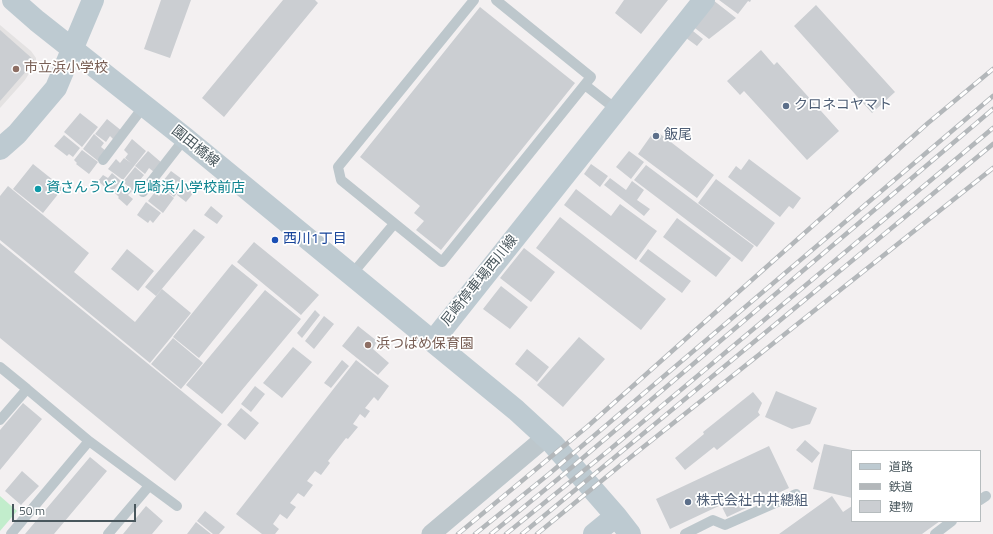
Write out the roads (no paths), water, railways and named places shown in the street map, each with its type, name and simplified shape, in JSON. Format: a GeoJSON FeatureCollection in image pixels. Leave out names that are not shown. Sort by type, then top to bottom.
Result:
{"type":"FeatureCollection","features":[{"type":"Feature","properties":{"kind":"street","name":"園田橋線"},"geometry":{"type":"LineString","coordinates":[[13,0],[37,21],[185,138],[433,341]]}},
{"type":"Feature","properties":{"kind":"street"},"geometry":{"type":"LineString","coordinates":[[0,149],[16,134],[56,88],[93,0]]}},
{"type":"Feature","properties":{"kind":"street","name":"尼崎停車場西川線"},"geometry":{"type":"LineString","coordinates":[[616,516],[546,437],[433,341],[704,0]]}},
{"type":"Feature","properties":{"kind":"street"},"geometry":{"type":"LineString","coordinates":[[431,534],[546,437]]}},
{"type":"Feature","properties":{"kind":"street"},"geometry":{"type":"LineString","coordinates":[[594,534],[616,516],[630,534]]}},
{"type":"Feature","properties":{"kind":"lane"},"geometry":{"type":"LineString","coordinates":[[474,0],[338,167],[341,180],[442,262],[591,78],[496,0]]}},
{"type":"Feature","properties":{"kind":"lane"},"geometry":{"type":"LineString","coordinates":[[585,85],[617,110]]}},
{"type":"Feature","properties":{"kind":"lane"},"geometry":{"type":"LineString","coordinates":[[103,160],[144,106]]}},
{"type":"Feature","properties":{"kind":"lane"},"geometry":{"type":"LineString","coordinates":[[142,192],[185,138]]}},
{"type":"Feature","properties":{"kind":"lane"},"geometry":{"type":"LineString","coordinates":[[352,274],[394,224]]}},
{"type":"Feature","properties":{"kind":"lane"},"geometry":{"type":"LineString","coordinates":[[0,367],[89,441],[177,506]]}},
{"type":"Feature","properties":{"kind":"lane"},"geometry":{"type":"LineString","coordinates":[[0,420],[27,389]]}},
{"type":"Feature","properties":{"kind":"lane"},"geometry":{"type":"LineString","coordinates":[[11,534],[89,441]]}},
{"type":"Feature","properties":{"kind":"lane"},"geometry":{"type":"LineString","coordinates":[[108,534],[149,486]]}},
{"type":"Feature","properties":{"kind":"lane"},"geometry":{"type":"LineString","coordinates":[[685,534],[713,520],[725,525],[796,494]]}},
{"type":"Feature","properties":{"kind":"lane"},"geometry":{"type":"LineString","coordinates":[[935,534],[951,522]]}},
{"type":"Feature","properties":{"kind":"railway"},"geometry":{"type":"LineString","coordinates":[[458,534],[588,426],[928,123],[993,69]]}},
{"type":"Feature","properties":{"kind":"railway"},"geometry":{"type":"LineString","coordinates":[[475,534],[549,474],[993,96]]}},
{"type":"Feature","properties":{"kind":"railway"},"geometry":{"type":"LineString","coordinates":[[491,534],[558,479],[993,109]]}},
{"type":"Feature","properties":{"kind":"railway"},"geometry":{"type":"LineString","coordinates":[[506,534],[608,451],[993,128]]}},
{"type":"Feature","properties":{"kind":"railway"},"geometry":{"type":"LineString","coordinates":[[522,534],[993,144]]}},
{"type":"Feature","properties":{"kind":"railway"},"geometry":{"type":"LineString","coordinates":[[537,534],[622,464],[993,168]]}},
{"type":"Feature","properties":{"kind":"place","name":"市立浜小学校"},"geometry":{"type":"Point","coordinates":[16,69]}},
{"type":"Feature","properties":{"kind":"place","name":"クロネコヤマト"},"geometry":{"type":"Point","coordinates":[786,106]}},
{"type":"Feature","properties":{"kind":"place","name":"飯尾"},"geometry":{"type":"Point","coordinates":[656,136]}},
{"type":"Feature","properties":{"kind":"place","name":"資さんうどん 尼崎浜小学校前店"},"geometry":{"type":"Point","coordinates":[38,189]}},
{"type":"Feature","properties":{"kind":"place","name":"西川1丁目"},"geometry":{"type":"Point","coordinates":[275,240]}},
{"type":"Feature","properties":{"kind":"place","name":"浜つばめ保育園"},"geometry":{"type":"Point","coordinates":[368,345]}},
{"type":"Feature","properties":{"kind":"place","name":"株式会社中井總組"},"geometry":{"type":"Point","coordinates":[688,502]}}]}
